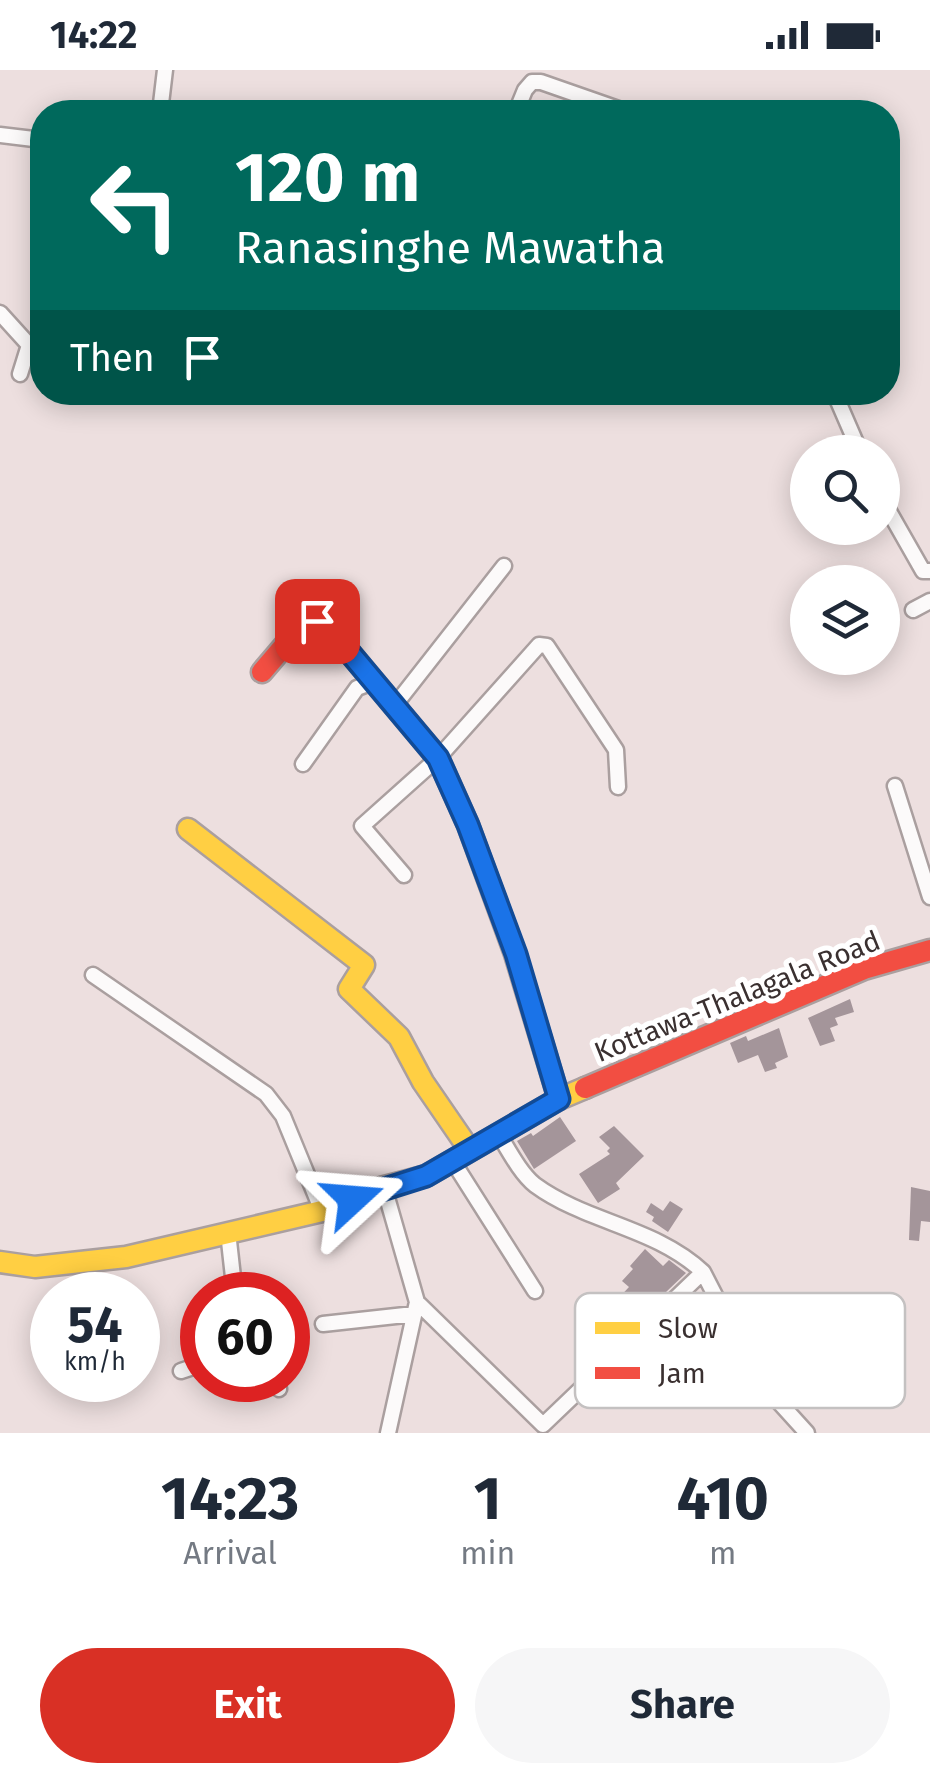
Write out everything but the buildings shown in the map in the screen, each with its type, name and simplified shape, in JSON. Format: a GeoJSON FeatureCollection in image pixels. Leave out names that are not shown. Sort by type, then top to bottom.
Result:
{"type":"FeatureCollection","features":[{"type":"Feature","properties":{"kind":"street"},"geometry":{"type":"LineString","coordinates":[[161,100],[165,70]]}},
{"type":"Feature","properties":{"kind":"street"},"geometry":{"type":"LineString","coordinates":[[521,100],[532,82],[541,82],[593,100]]}},
{"type":"Feature","properties":{"kind":"street"},"geometry":{"type":"LineString","coordinates":[[0,134],[30,138]]}},
{"type":"Feature","properties":{"kind":"street"},"geometry":{"type":"LineString","coordinates":[[0,313],[29,344],[20,374]]}},
{"type":"Feature","properties":{"kind":"street"},"geometry":{"type":"LineString","coordinates":[[840,405],[853,435]]}},
{"type":"Feature","properties":{"kind":"street"},"geometry":{"type":"LineString","coordinates":[[900,530],[922,570],[930,571]]}},
{"type":"Feature","properties":{"kind":"street"},"geometry":{"type":"LineString","coordinates":[[394,706],[504,566]]}},
{"type":"Feature","properties":{"kind":"street"},"geometry":{"type":"LineString","coordinates":[[914,610],[930,602]]}},
{"type":"Feature","properties":{"kind":"street"},"geometry":{"type":"LineString","coordinates":[[262,672],[302,625],[317,621],[329,628],[438,758],[468,825],[516,954],[559,1099]]}},
{"type":"Feature","properties":{"kind":"street"},"geometry":{"type":"LineString","coordinates":[[404,875],[362,826],[438,758],[538,645],[547,646],[616,750],[618,786]]}},
{"type":"Feature","properties":{"kind":"street"},"geometry":{"type":"LineString","coordinates":[[303,764],[356,688],[373,682]]}},
{"type":"Feature","properties":{"kind":"street"},"geometry":{"type":"LineString","coordinates":[[930,877],[899,789],[930,897]]}},
{"type":"Feature","properties":{"kind":"street"},"geometry":{"type":"LineString","coordinates":[[188,829],[364,965],[349,989],[399,1038],[535,1291]]}},
{"type":"Feature","properties":{"kind":"street","name":"Kottawa-Thalagala Road"},"geometry":{"type":"LineString","coordinates":[[0,1262],[34,1266],[126,1257],[322,1211],[426,1176],[559,1099],[864,968],[930,950]]}},
{"type":"Feature","properties":{"kind":"street"},"geometry":{"type":"LineString","coordinates":[[94,975],[266,1094],[283,1116],[322,1211]]}},
{"type":"Feature","properties":{"kind":"street"},"geometry":{"type":"LineString","coordinates":[[498,1133],[532,1183],[582,1210],[650,1235],[689,1259],[703,1272],[714,1293]]}},
{"type":"Feature","properties":{"kind":"street"},"geometry":{"type":"LineString","coordinates":[[384,1187],[416,1308],[391,1431]]}},
{"type":"Feature","properties":{"kind":"street"},"geometry":{"type":"LineString","coordinates":[[228,1232],[232,1272]]}},
{"type":"Feature","properties":{"kind":"street"},"geometry":{"type":"LineString","coordinates":[[681,1293],[703,1272]]}},
{"type":"Feature","properties":{"kind":"street"},"geometry":{"type":"LineString","coordinates":[[416,1308],[540,1429],[575,1395]]}},
{"type":"Feature","properties":{"kind":"street"},"geometry":{"type":"LineString","coordinates":[[323,1324],[416,1308]]}},
{"type":"Feature","properties":{"kind":"street"},"geometry":{"type":"LineString","coordinates":[[784,1408],[805,1432]]}},
{"type":"Feature","properties":{"kind":"traffic: slow"},"geometry":{"type":"LineString","coordinates":[[188,829],[364,965],[349,989],[399,1037],[423,1082],[469,1149]]}},
{"type":"Feature","properties":{"kind":"traffic: slow"},"geometry":{"type":"LineString","coordinates":[[0,1262],[35,1267],[126,1257],[322,1211],[426,1176],[585,1088]]}},
{"type":"Feature","properties":{"kind":"traffic: jam"},"geometry":{"type":"LineString","coordinates":[[262,672],[302,625],[317,621],[329,628],[438,758],[468,825],[515,954],[559,1099]]}},
{"type":"Feature","properties":{"kind":"traffic: jam"},"geometry":{"type":"LineString","coordinates":[[585,1088],[864,969],[930,950]]}},
{"type":"Feature","properties":{"kind":"route"},"geometry":{"type":"LineString","coordinates":[[317,621],[329,628],[438,758],[468,825],[516,954],[559,1099],[426,1176],[353,1199]]}}]}
